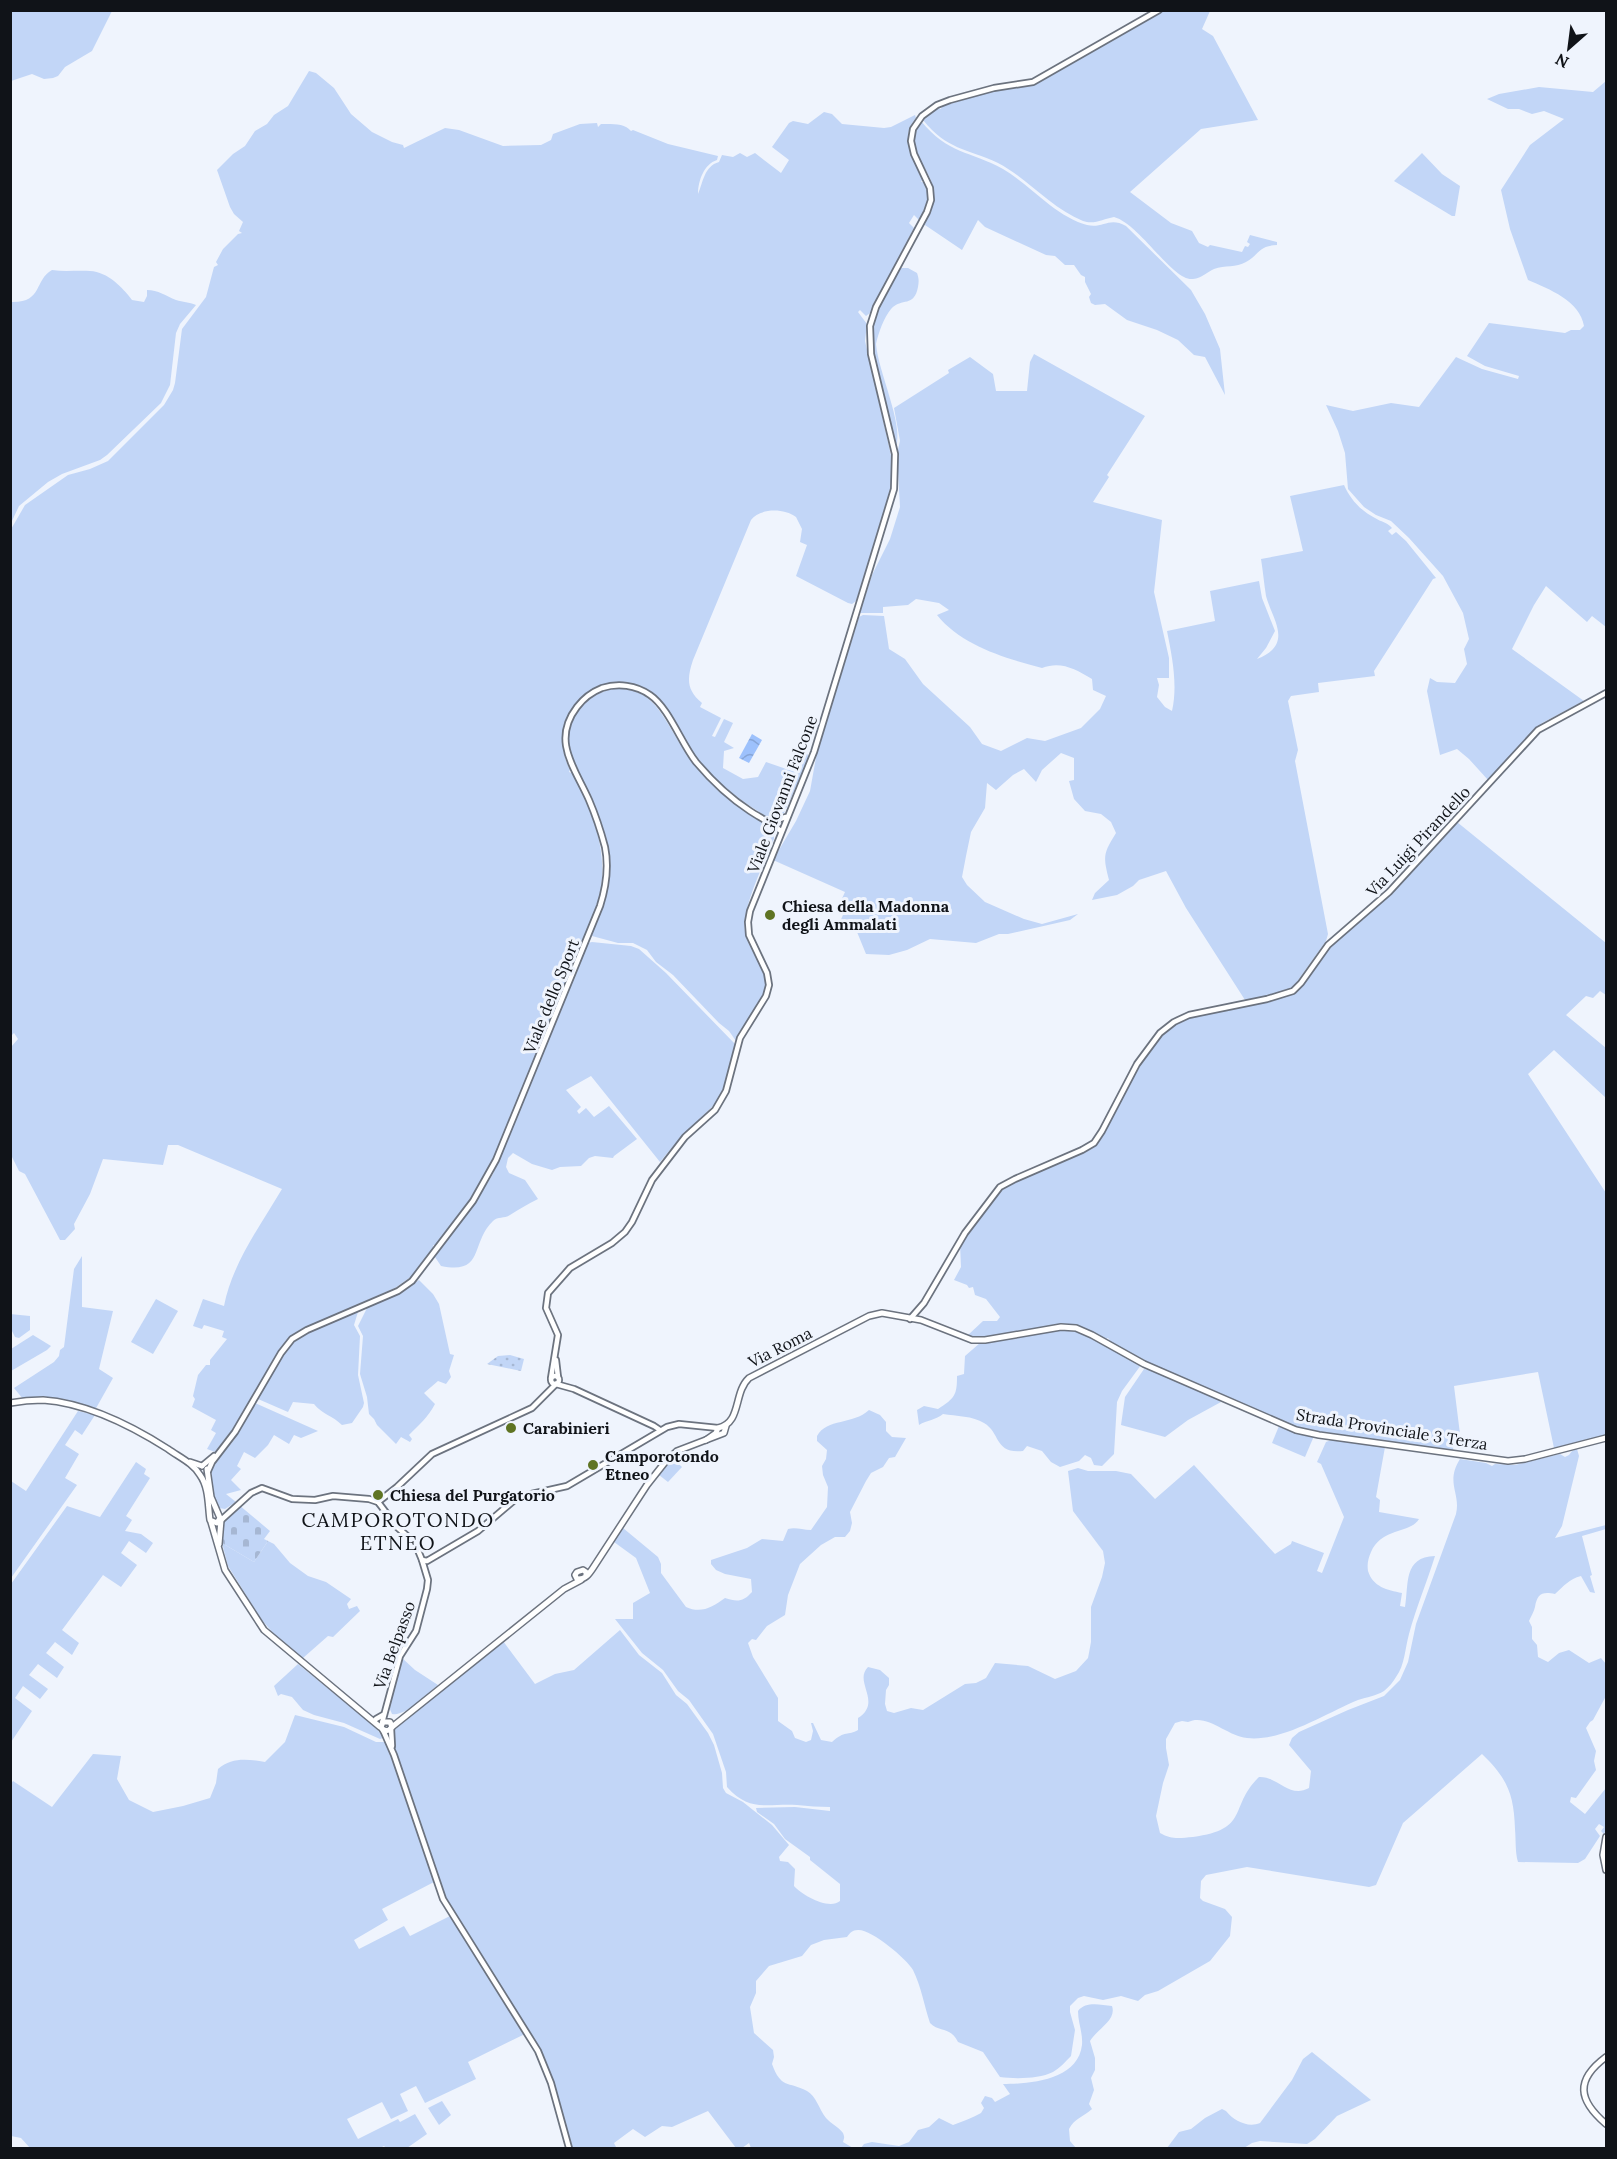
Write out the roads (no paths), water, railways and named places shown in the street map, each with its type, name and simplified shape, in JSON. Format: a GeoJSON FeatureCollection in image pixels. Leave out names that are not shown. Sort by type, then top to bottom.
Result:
{"type":"FeatureCollection","features":[{"type":"Feature","properties":{"kind":"main road","name":"Via Roma"},"geometry":{"type":"LineString","coordinates":[[726,1426],[733,1420],[739,1392],[748,1378],[869,1316],[882,1313],[910,1319]]}},
{"type":"Feature","properties":{"kind":"main road","name":"Strada Provinciale 3 Terza"},"geometry":{"type":"LineString","coordinates":[[910,1319],[921,1320],[972,1340],[985,1340],[1061,1327],[1076,1328],[1154,1368],[1288,1427],[1319,1435],[1508,1461],[1525,1459],[1606,1438]]}},
{"type":"Feature","properties":{"kind":"main road"},"geometry":{"type":"LineString","coordinates":[[10,1403],[46,1400],[98,1413],[135,1430],[204,1471],[216,1516],[220,1555],[225,1570],[264,1630],[360,1710],[383,1723],[388,1731],[412,1709],[584,1575],[597,1563],[647,1485],[666,1461],[677,1451],[706,1440],[724,1433],[726,1426],[718,1428],[716,1433],[706,1440]]}},
{"type":"Feature","properties":{"kind":"main road"},"geometry":{"type":"LineString","coordinates":[[216,1516],[220,1555]]}},
{"type":"Feature","properties":{"kind":"main road"},"geometry":{"type":"LineString","coordinates":[[564,1589],[577,1572],[584,1575]]}},
{"type":"Feature","properties":{"kind":"main road"},"geometry":{"type":"LineString","coordinates":[[360,1710],[383,1723],[412,1709]]}},
{"type":"Feature","properties":{"kind":"main road"},"geometry":{"type":"LineString","coordinates":[[1606,1837],[1603,1849],[1606,1870]]}},
{"type":"Feature","properties":{"kind":"main road"},"geometry":{"type":"LineString","coordinates":[[1606,2057],[1589,2073],[1584,2090],[1590,2109],[1606,2124]]}},
{"type":"Feature","properties":{"kind":"street","name":"Viale Giovanni Falcone"},"geometry":{"type":"LineString","coordinates":[[556,1351],[558,1333],[546,1308],[551,1288],[570,1268],[612,1243],[625,1232],[652,1179],[685,1137],[715,1110],[724,1096],[741,1038],[768,989],[767,973],[751,940],[748,922],[750,911],[814,752],[894,489],[895,454],[871,354],[870,333],[876,307],[930,203],[930,188],[911,144],[912,133],[922,116],[937,105],[994,88],[1033,82],[1159,10]]}},
{"type":"Feature","properties":{"kind":"street","name":"Viale dello Sport"},"geometry":{"type":"LineString","coordinates":[[204,1471],[235,1432],[281,1353],[292,1339],[307,1330],[398,1291],[412,1281],[473,1201],[496,1160],[600,906],[605,888],[607,862],[604,846],[590,803],[571,765],[565,746],[567,725],[578,705],[596,691],[611,686],[628,686],[645,692],[658,703],[689,752],[716,784],[744,807],[781,831]]}},
{"type":"Feature","properties":{"kind":"street","name":"Via Luigi Pirandello"},"geometry":{"type":"LineString","coordinates":[[924,1303],[960,1240],[1000,1187],[1082,1150],[1098,1137],[1131,1074],[1160,1033],[1174,1022],[1189,1015],[1293,991],[1328,945],[1389,892],[1538,730],[1606,693]]}},
{"type":"Feature","properties":{"kind":"street"},"geometry":{"type":"LineString","coordinates":[[770,822],[786,818]]}},
{"type":"Feature","properties":{"kind":"street"},"geometry":{"type":"LineString","coordinates":[[910,1319],[924,1303]]}},
{"type":"Feature","properties":{"kind":"street"},"geometry":{"type":"LineString","coordinates":[[921,1320],[924,1303]]}},
{"type":"Feature","properties":{"kind":"street"},"geometry":{"type":"LineString","coordinates":[[556,1351],[559,1378]]}},
{"type":"Feature","properties":{"kind":"street"},"geometry":{"type":"LineString","coordinates":[[554,1382],[556,1351]]}},
{"type":"Feature","properties":{"kind":"street"},"geometry":{"type":"LineString","coordinates":[[378,1502],[432,1454],[532,1408],[554,1382],[555,1376],[574,1389]]}},
{"type":"Feature","properties":{"kind":"street"},"geometry":{"type":"LineString","coordinates":[[554,1382],[574,1389],[660,1430]]}},
{"type":"Feature","properties":{"kind":"street"},"geometry":{"type":"LineString","coordinates":[[216,1516],[262,1488],[292,1499],[345,1497],[378,1502],[397,1527],[415,1543],[422,1560],[429,1561],[478,1531],[518,1497],[567,1486],[660,1430],[680,1424],[718,1428]]}},
{"type":"Feature","properties":{"kind":"street"},"geometry":{"type":"LineString","coordinates":[[216,1516],[234,1507]]}},
{"type":"Feature","properties":{"kind":"street","name":"Via Belpasso"},"geometry":{"type":"LineString","coordinates":[[383,1723],[399,1656],[417,1626],[428,1586],[422,1560]]}},
{"type":"Feature","properties":{"kind":"street"},"geometry":{"type":"LineString","coordinates":[[383,1723],[443,1899],[538,2051],[551,2083],[568,2148]]}},
{"type":"Feature","properties":{"kind":"street"},"geometry":{"type":"LineString","coordinates":[[392,1727],[394,1755]]}},
{"type":"Feature","properties":{"kind":"water"},"geometry":{"type":"Polygon","coordinates":[[[752,734],[762,740],[749,763],[739,758],[752,734]]]}},
{"type":"Feature","properties":{"kind":"place","name":"Chiesa della Madonna degli Ammalati"},"geometry":{"type":"Point","coordinates":[770,915]}},
{"type":"Feature","properties":{"kind":"place","name":"Carabinieri"},"geometry":{"type":"Point","coordinates":[511,1428]}},
{"type":"Feature","properties":{"kind":"place","name":"Camporotondo Etneo"},"geometry":{"type":"Point","coordinates":[593,1465]}},
{"type":"Feature","properties":{"kind":"place","name":"Chiesa del Purgatorio"},"geometry":{"type":"Point","coordinates":[378,1495]}},
{"type":"Feature","properties":{"kind":"district","name":"CAMPOROTONDO ETNEO"},"geometry":{"type":"Point","coordinates":[398,1530]}}]}
